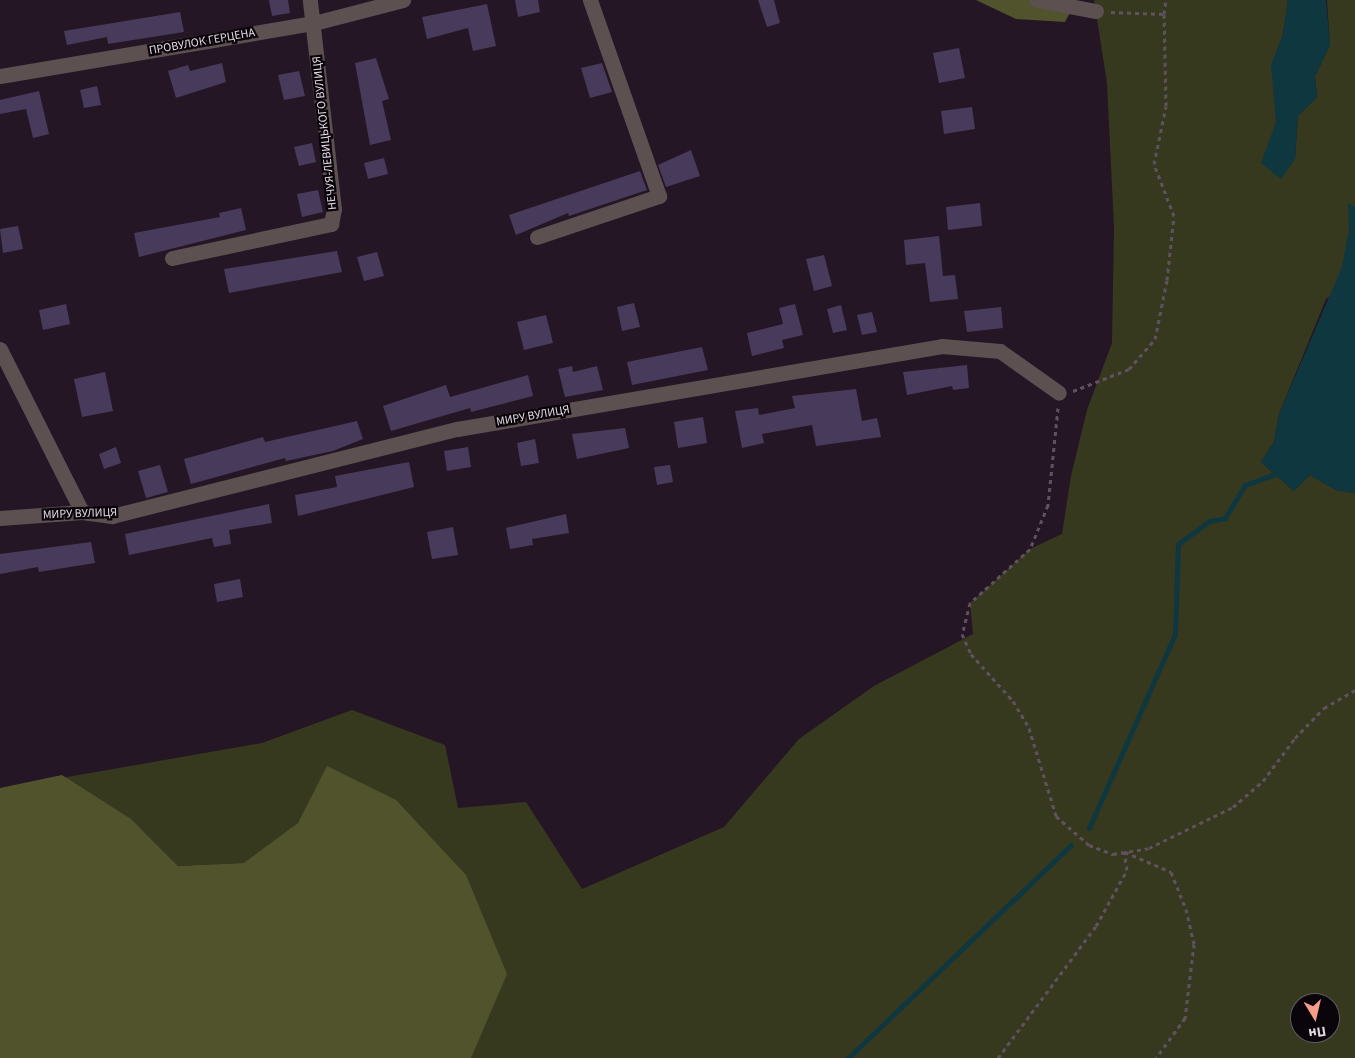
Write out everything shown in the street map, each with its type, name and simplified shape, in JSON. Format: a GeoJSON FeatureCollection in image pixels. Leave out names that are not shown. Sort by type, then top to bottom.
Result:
{"type":"FeatureCollection","features":[{"type":"Feature","properties":{"kind":"street","name":"НЕЧУЯ-ЛЕВИЦЬКОГО ВУЛИЦЯ"},"geometry":{"type":"LineString","coordinates":[[172,258],[331,224],[334,209],[310,0]]}},
{"type":"Feature","properties":{"kind":"street","name":"ПРОВУЛОК ГЕРЦЕНА"},"geometry":{"type":"LineString","coordinates":[[0,76],[314,23],[403,0]]}},
{"type":"Feature","properties":{"kind":"street"},"geometry":{"type":"LineString","coordinates":[[538,237],[659,196],[590,0]]}},
{"type":"Feature","properties":{"kind":"street"},"geometry":{"type":"LineString","coordinates":[[1037,0],[1096,11]]}},
{"type":"Feature","properties":{"kind":"street","name":"МИРУ ВУЛИЦЯ"},"geometry":{"type":"LineString","coordinates":[[0,518],[82,512],[112,516],[457,429],[942,346],[1000,351],[1060,393]]}},
{"type":"Feature","properties":{"kind":"street"},"geometry":{"type":"LineString","coordinates":[[0,349],[82,512]]}},
{"type":"Feature","properties":{"kind":"path"},"geometry":{"type":"LineString","coordinates":[[1166,0],[1164,14],[1166,106],[1154,164],[1174,216],[1167,280],[1154,339],[1129,369],[1078,390],[1060,393],[1048,504],[1041,522],[1030,548],[970,603],[962,634],[971,654],[1013,701],[1028,728],[1056,816],[1090,846],[1113,854],[1149,848],[1233,807],[1263,781],[1295,738],[1324,708],[1355,690]]}},
{"type":"Feature","properties":{"kind":"path"},"geometry":{"type":"LineString","coordinates":[[1096,11],[1164,14]]}},
{"type":"Feature","properties":{"kind":"path"},"geometry":{"type":"LineString","coordinates":[[998,1058],[1096,926],[1127,870],[1124,852]]}},
{"type":"Feature","properties":{"kind":"path"},"geometry":{"type":"LineString","coordinates":[[1124,852],[1171,872],[1186,908],[1194,944],[1185,1018],[1156,1058]]}},
{"type":"Feature","properties":{"kind":"shaded area"},"geometry":{"type":"Polygon","coordinates":[[[976,0],[1077,0],[1065,22],[1016,19],[976,0]]]}},
{"type":"Feature","properties":{"kind":"shaded area"},"geometry":{"type":"Polygon","coordinates":[[[1094,0],[1288,0],[1283,34],[1272,65],[1276,121],[1295,159],[1298,116],[1317,97],[1315,76],[1330,45],[1327,0],[1355,0],[1355,278],[1326,299],[1279,414],[1274,442],[1261,462],[1294,491],[1310,475],[1336,490],[1355,493],[1355,1058],[465,1058],[244,863],[178,866],[144,832],[56,779],[262,743],[352,710],[445,745],[458,808],[526,802],[582,889],[724,827],[799,739],[874,686],[973,634],[970,603],[1030,549],[1062,534],[1071,476],[1087,410],[1112,343],[1114,227],[1107,83],[1094,0]]]}},
{"type":"Feature","properties":{"kind":"shaded area"},"geometry":{"type":"Polygon","coordinates":[[[1288,0],[1326,0],[1330,45],[1315,76],[1317,97],[1298,116],[1295,159],[1281,179],[1261,163],[1276,122],[1271,65],[1283,34],[1288,0]]]}},
{"type":"Feature","properties":{"kind":"shaded area"},"geometry":{"type":"Polygon","coordinates":[[[1348,203],[1355,207],[1355,493],[1336,490],[1310,475],[1294,491],[1261,462],[1274,442],[1279,414],[1342,267],[1349,229],[1348,203]]]}},
{"type":"Feature","properties":{"kind":"shaded area"},"geometry":{"type":"Polygon","coordinates":[[[327,766],[396,800],[466,875],[507,974],[471,1058],[0,1058],[0,788],[62,775],[131,819],[178,866],[244,863],[298,823],[327,766]]]}},
{"type":"Feature","properties":{"kind":"building"},"geometry":{"type":"Polygon","coordinates":[[[269,0],[288,0],[290,13],[272,16],[269,0]]]}},
{"type":"Feature","properties":{"kind":"building"},"geometry":{"type":"Polygon","coordinates":[[[515,0],[538,0],[540,12],[518,17],[515,0]]]}},
{"type":"Feature","properties":{"kind":"building"},"geometry":{"type":"Polygon","coordinates":[[[758,0],[774,0],[780,23],[767,27],[758,0]]]}},
{"type":"Feature","properties":{"kind":"building"},"geometry":{"type":"Polygon","coordinates":[[[487,4],[496,46],[473,51],[468,28],[427,39],[422,17],[487,4]]]}},
{"type":"Feature","properties":{"kind":"building"},"geometry":{"type":"Polygon","coordinates":[[[180,12],[184,32],[108,44],[107,37],[67,45],[64,31],[180,12]]]}},
{"type":"Feature","properties":{"kind":"building"},"geometry":{"type":"Polygon","coordinates":[[[959,48],[965,78],[939,83],[933,53],[959,48]]]}},
{"type":"Feature","properties":{"kind":"building"},"geometry":{"type":"Polygon","coordinates":[[[376,58],[389,99],[382,101],[391,140],[370,145],[355,63],[376,58]]]}},
{"type":"Feature","properties":{"kind":"building"},"geometry":{"type":"Polygon","coordinates":[[[222,63],[226,82],[176,98],[168,71],[188,65],[190,71],[222,63]]]}},
{"type":"Feature","properties":{"kind":"building"},"geometry":{"type":"Polygon","coordinates":[[[602,63],[612,92],[590,98],[581,68],[602,63]]]}},
{"type":"Feature","properties":{"kind":"building"},"geometry":{"type":"Polygon","coordinates":[[[299,71],[305,96],[284,100],[278,75],[299,71]]]}},
{"type":"Feature","properties":{"kind":"building"},"geometry":{"type":"Polygon","coordinates":[[[97,86],[101,105],[84,108],[80,90],[97,86]]]}},
{"type":"Feature","properties":{"kind":"building"},"geometry":{"type":"Polygon","coordinates":[[[39,91],[49,134],[33,138],[26,109],[0,114],[0,100],[39,91]]]}},
{"type":"Feature","properties":{"kind":"building"},"geometry":{"type":"Polygon","coordinates":[[[972,107],[975,129],[944,134],[941,111],[972,107]]]}},
{"type":"Feature","properties":{"kind":"building"},"geometry":{"type":"Polygon","coordinates":[[[312,143],[316,162],[299,166],[294,147],[312,143]]]}},
{"type":"Feature","properties":{"kind":"building"},"geometry":{"type":"Polygon","coordinates":[[[691,150],[700,176],[666,187],[658,165],[691,150]]]}},
{"type":"Feature","properties":{"kind":"building"},"geometry":{"type":"Polygon","coordinates":[[[384,158],[388,174],[368,179],[364,163],[384,158]]]}},
{"type":"Feature","properties":{"kind":"building"},"geometry":{"type":"Polygon","coordinates":[[[640,171],[647,190],[569,216],[568,213],[516,235],[509,215],[640,171]]]}},
{"type":"Feature","properties":{"kind":"building"},"geometry":{"type":"Polygon","coordinates":[[[318,190],[323,212],[302,217],[297,194],[318,190]]]}},
{"type":"Feature","properties":{"kind":"building"},"geometry":{"type":"Polygon","coordinates":[[[980,203],[982,226],[948,230],[946,207],[980,203]]]}},
{"type":"Feature","properties":{"kind":"building"},"geometry":{"type":"Polygon","coordinates":[[[241,208],[246,230],[139,257],[134,233],[220,217],[219,213],[241,208]]]}},
{"type":"Feature","properties":{"kind":"building"},"geometry":{"type":"Polygon","coordinates":[[[18,226],[23,249],[3,253],[0,229],[18,226]]]}},
{"type":"Feature","properties":{"kind":"building"},"geometry":{"type":"Polygon","coordinates":[[[939,236],[943,276],[955,275],[958,299],[930,302],[925,263],[906,265],[904,240],[939,236]]]}},
{"type":"Feature","properties":{"kind":"building"},"geometry":{"type":"Polygon","coordinates":[[[337,251],[342,272],[229,293],[224,269],[337,251]]]}},
{"type":"Feature","properties":{"kind":"building"},"geometry":{"type":"Polygon","coordinates":[[[377,252],[384,276],[364,281],[357,257],[377,252]]]}},
{"type":"Feature","properties":{"kind":"building"},"geometry":{"type":"Polygon","coordinates":[[[824,255],[832,286],[814,291],[806,259],[824,255]]]}},
{"type":"Feature","properties":{"kind":"building"},"geometry":{"type":"Polygon","coordinates":[[[634,303],[640,327],[622,331],[617,307],[634,303]]]}},
{"type":"Feature","properties":{"kind":"building"},"geometry":{"type":"Polygon","coordinates":[[[66,304],[70,324],[43,330],[39,310],[66,304]]]}},
{"type":"Feature","properties":{"kind":"building"},"geometry":{"type":"Polygon","coordinates":[[[795,304],[803,335],[782,340],[784,348],[752,356],[747,333],[783,324],[779,308],[795,304]]]}},
{"type":"Feature","properties":{"kind":"building"},"geometry":{"type":"Polygon","coordinates":[[[841,305],[847,330],[833,333],[827,309],[841,305]]]}},
{"type":"Feature","properties":{"kind":"building"},"geometry":{"type":"Polygon","coordinates":[[[1001,307],[1003,328],[967,332],[964,311],[1001,307]]]}},
{"type":"Feature","properties":{"kind":"building"},"geometry":{"type":"Polygon","coordinates":[[[872,312],[877,332],[862,335],[857,315],[872,312]]]}},
{"type":"Feature","properties":{"kind":"building"},"geometry":{"type":"Polygon","coordinates":[[[546,315],[553,343],[524,350],[517,322],[546,315]]]}},
{"type":"Feature","properties":{"kind":"building"},"geometry":{"type":"Polygon","coordinates":[[[702,347],[708,370],[632,385],[627,362],[702,347]]]}},
{"type":"Feature","properties":{"kind":"building"},"geometry":{"type":"Polygon","coordinates":[[[967,365],[969,388],[953,390],[952,386],[907,395],[903,372],[967,365]]]}},
{"type":"Feature","properties":{"kind":"building"},"geometry":{"type":"Polygon","coordinates":[[[572,366],[573,372],[597,366],[603,390],[565,397],[558,369],[572,366]]]}},
{"type":"Feature","properties":{"kind":"building"},"geometry":{"type":"Polygon","coordinates":[[[105,372],[113,411],[82,417],[74,379],[105,372]]]}},
{"type":"Feature","properties":{"kind":"building"},"geometry":{"type":"Polygon","coordinates":[[[528,375],[533,396],[471,412],[470,408],[391,431],[383,406],[446,385],[450,397],[528,375]]]}},
{"type":"Feature","properties":{"kind":"building"},"geometry":{"type":"Polygon","coordinates":[[[856,389],[862,421],[877,418],[881,437],[816,446],[812,425],[762,434],[764,443],[742,448],[735,411],[758,408],[759,415],[795,408],[792,396],[856,389]]]}},
{"type":"Feature","properties":{"kind":"building"},"geometry":{"type":"Polygon","coordinates":[[[703,417],[707,443],[678,448],[674,422],[703,417]]]}},
{"type":"Feature","properties":{"kind":"building"},"geometry":{"type":"Polygon","coordinates":[[[357,421],[363,439],[333,451],[286,461],[285,458],[191,484],[184,459],[263,437],[265,442],[357,421]]]}},
{"type":"Feature","properties":{"kind":"building"},"geometry":{"type":"Polygon","coordinates":[[[625,428],[629,448],[577,459],[572,434],[625,428]]]}},
{"type":"Feature","properties":{"kind":"building"},"geometry":{"type":"Polygon","coordinates":[[[535,439],[539,463],[521,466],[517,443],[535,439]]]}},
{"type":"Feature","properties":{"kind":"building"},"geometry":{"type":"Polygon","coordinates":[[[116,447],[121,463],[104,469],[99,454],[116,447]]]}},
{"type":"Feature","properties":{"kind":"building"},"geometry":{"type":"Polygon","coordinates":[[[468,447],[471,467],[447,471],[444,451],[468,447]]]}},
{"type":"Feature","properties":{"kind":"building"},"geometry":{"type":"Polygon","coordinates":[[[409,462],[414,487],[298,516],[295,495],[337,487],[335,476],[409,462]]]}},
{"type":"Feature","properties":{"kind":"building"},"geometry":{"type":"Polygon","coordinates":[[[160,465],[168,492],[146,498],[138,471],[160,465]]]}},
{"type":"Feature","properties":{"kind":"building"},"geometry":{"type":"Polygon","coordinates":[[[670,465],[673,482],[657,485],[654,467],[670,465]]]}},
{"type":"Feature","properties":{"kind":"building"},"geometry":{"type":"Polygon","coordinates":[[[269,504],[272,523],[229,530],[231,544],[214,547],[212,538],[129,555],[125,534],[269,504]]]}},
{"type":"Feature","properties":{"kind":"building"},"geometry":{"type":"Polygon","coordinates":[[[566,514],[569,533],[532,539],[533,545],[510,549],[506,528],[566,514]]]}},
{"type":"Feature","properties":{"kind":"building"},"geometry":{"type":"Polygon","coordinates":[[[453,527],[458,555],[432,559],[427,532],[453,527]]]}},
{"type":"Feature","properties":{"kind":"building"},"geometry":{"type":"Polygon","coordinates":[[[91,542],[95,563],[39,572],[38,567],[0,574],[0,554],[91,542]]]}},
{"type":"Feature","properties":{"kind":"building"},"geometry":{"type":"Polygon","coordinates":[[[240,579],[243,597],[217,602],[214,584],[240,579]]]}},
{"type":"Feature","properties":{"kind":"waterway"},"geometry":{"type":"LineString","coordinates":[[1089,828],[1175,634],[1178,544],[1210,521],[1225,518],[1245,485],[1278,473]]}},
{"type":"Feature","properties":{"kind":"waterway"},"geometry":{"type":"LineString","coordinates":[[848,1058],[1071,845]]}}]}
